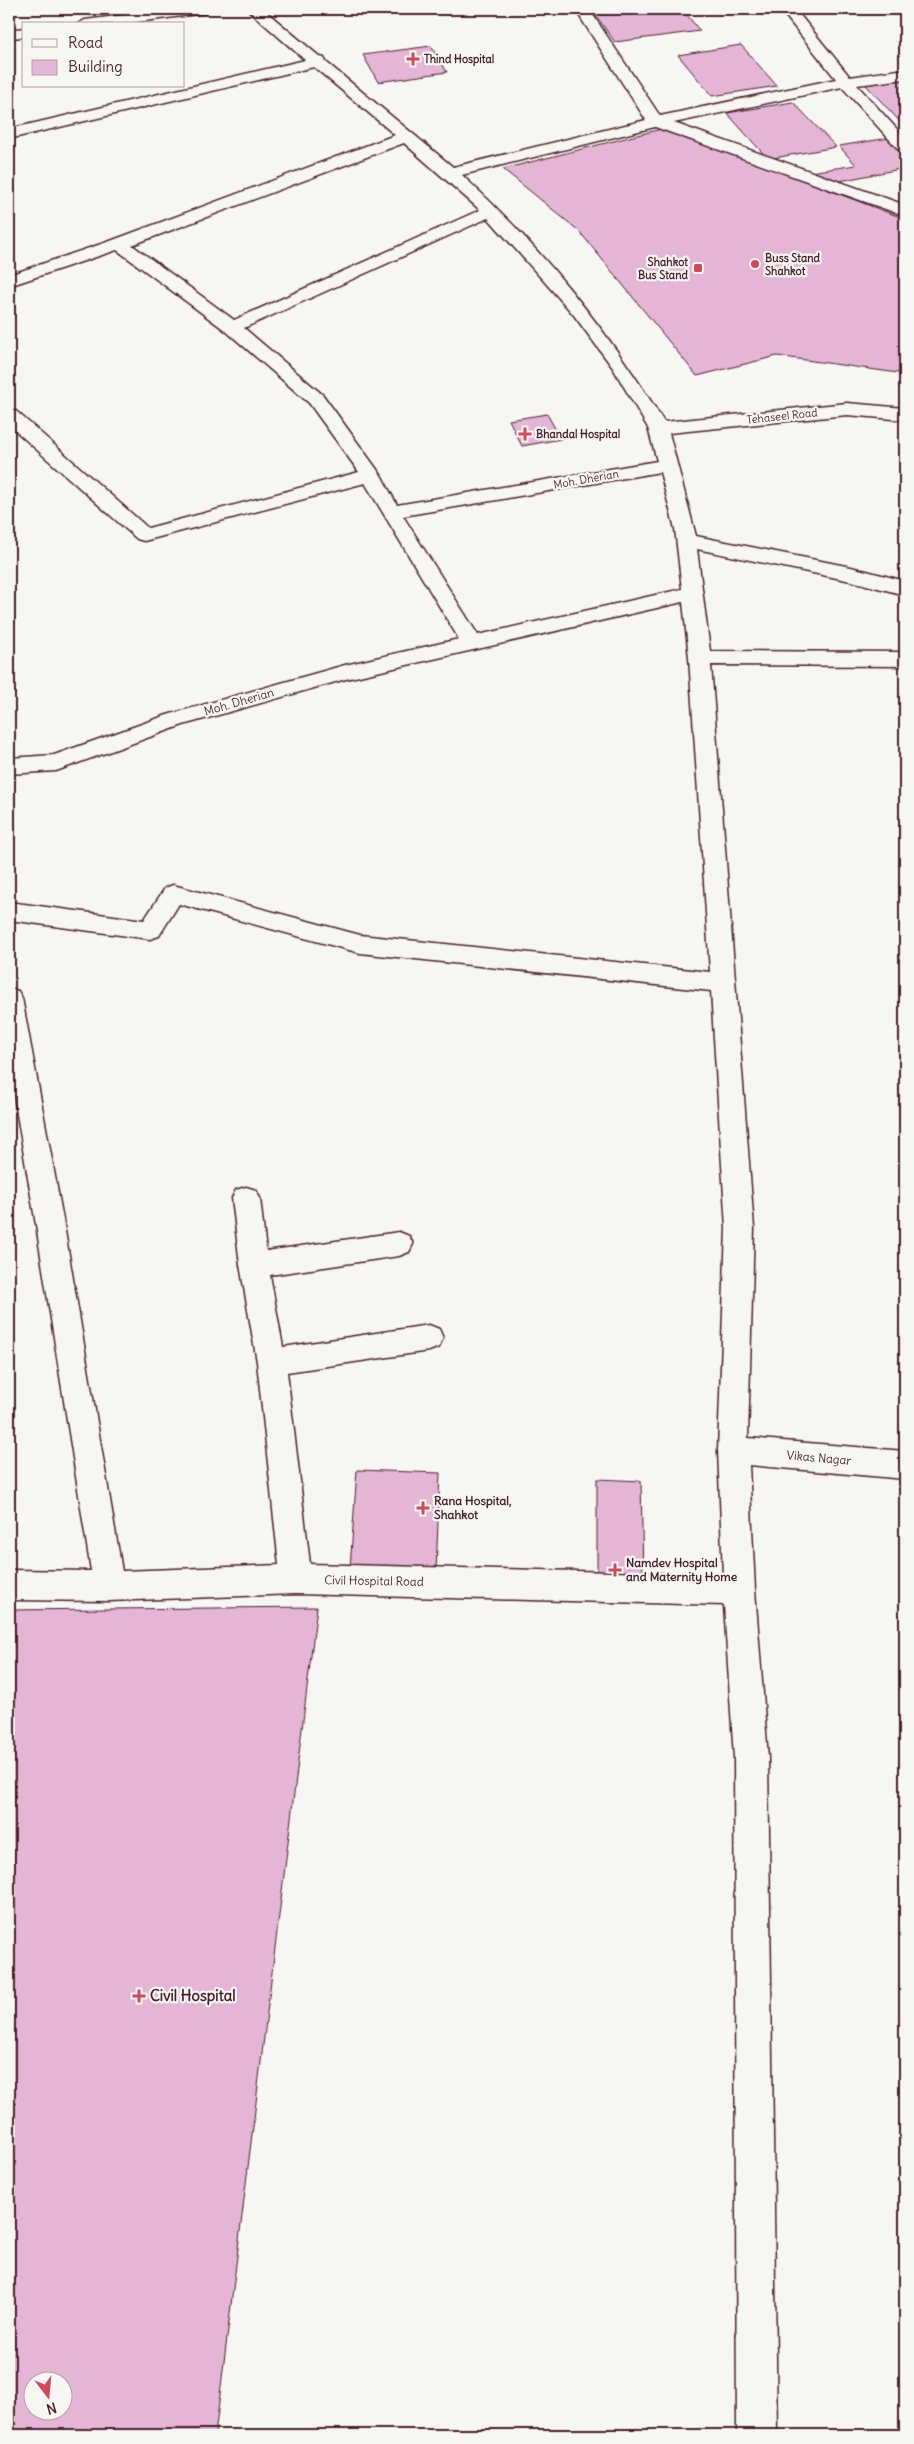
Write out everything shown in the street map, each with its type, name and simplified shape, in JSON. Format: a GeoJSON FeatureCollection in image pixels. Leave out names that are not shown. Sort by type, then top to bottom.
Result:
{"type":"FeatureCollection","features":[{"type":"Feature","properties":{"kind":"street"},"geometry":{"type":"LineString","coordinates":[[80,9],[85,22]]}},
{"type":"Feature","properties":{"kind":"street"},"geometry":{"type":"LineString","coordinates":[[102,22],[205,9]]}},
{"type":"Feature","properties":{"kind":"street"},"geometry":{"type":"LineString","coordinates":[[254,9],[319,61],[450,173],[491,211],[579,310],[621,367],[658,428],[667,465],[674,484],[686,540],[700,658],[740,1228],[733,1450],[739,1590],[751,1758],[758,2435]]}},
{"type":"Feature","properties":{"kind":"street"},"geometry":{"type":"LineString","coordinates":[[582,9],[656,122],[905,211]]}},
{"type":"Feature","properties":{"kind":"street"},"geometry":{"type":"LineString","coordinates":[[787,9],[846,82],[905,147]]}},
{"type":"Feature","properties":{"kind":"street"},"geometry":{"type":"LineString","coordinates":[[9,34],[22,32]]}},
{"type":"Feature","properties":{"kind":"street"},"geometry":{"type":"LineString","coordinates":[[9,134],[319,61]]}},
{"type":"Feature","properties":{"kind":"street"},"geometry":{"type":"LineString","coordinates":[[450,173],[656,122],[846,82],[905,74]]}},
{"type":"Feature","properties":{"kind":"street"},"geometry":{"type":"LineString","coordinates":[[9,281],[119,244],[406,137]]}},
{"type":"Feature","properties":{"kind":"street"},"geometry":{"type":"LineString","coordinates":[[232,327],[491,211]]}},
{"type":"Feature","properties":{"kind":"street"},"geometry":{"type":"LineString","coordinates":[[119,244],[232,327],[316,399],[371,475],[391,512],[473,644]]}},
{"type":"Feature","properties":{"kind":"street","name":"Tehaseel Road"},"geometry":{"type":"LineString","coordinates":[[658,428],[847,409],[905,414]]}},
{"type":"Feature","properties":{"kind":"street"},"geometry":{"type":"LineString","coordinates":[[9,415],[144,535],[371,475]]}},
{"type":"Feature","properties":{"kind":"street","name":"Moh. Dherian"},"geometry":{"type":"LineString","coordinates":[[391,512],[667,465]]}},
{"type":"Feature","properties":{"kind":"street"},"geometry":{"type":"LineString","coordinates":[[686,540],[851,574],[905,588]]}},
{"type":"Feature","properties":{"kind":"street","name":"Moh. Dherian"},"geometry":{"type":"LineString","coordinates":[[9,766],[56,763],[175,720],[345,672],[691,594]]}},
{"type":"Feature","properties":{"kind":"street"},"geometry":{"type":"LineString","coordinates":[[700,658],[905,659]]}},
{"type":"Feature","properties":{"kind":"street"},"geometry":{"type":"LineString","coordinates":[[9,911],[150,930],[173,894],[360,944],[722,983]]}},
{"type":"Feature","properties":{"kind":"street"},"geometry":{"type":"LineString","coordinates":[[9,998],[50,1225],[109,1586]]}},
{"type":"Feature","properties":{"kind":"street"},"geometry":{"type":"LineString","coordinates":[[246,1198],[254,1265],[271,1362],[296,1579]]}},
{"type":"Feature","properties":{"kind":"street"},"geometry":{"type":"LineString","coordinates":[[254,1265],[399,1244]]}},
{"type":"Feature","properties":{"kind":"street"},"geometry":{"type":"LineString","coordinates":[[271,1362],[429,1338]]}},
{"type":"Feature","properties":{"kind":"street","name":"Vikas Nagar"},"geometry":{"type":"LineString","coordinates":[[733,1450],[905,1465]]}},
{"type":"Feature","properties":{"kind":"street","name":"Civil Hospital Road"},"geometry":{"type":"LineString","coordinates":[[9,1585],[109,1586],[296,1579],[739,1590]]}},
{"type":"Feature","properties":{"kind":"building"},"geometry":{"type":"Polygon","coordinates":[[[591,9],[682,9],[700,31],[615,42],[591,9]]]}},
{"type":"Feature","properties":{"kind":"building"},"geometry":{"type":"Polygon","coordinates":[[[741,45],[777,86],[712,96],[678,55],[741,45]]]}},
{"type":"Feature","properties":{"kind":"building"},"geometry":{"type":"Polygon","coordinates":[[[431,46],[447,72],[378,82],[363,55],[431,46]]]}},
{"type":"Feature","properties":{"kind":"building"},"geometry":{"type":"Polygon","coordinates":[[[905,78],[905,127],[865,84],[905,78]]]}},
{"type":"Feature","properties":{"kind":"building"},"geometry":{"type":"Polygon","coordinates":[[[793,102],[836,147],[768,159],[727,113],[793,102]]]}},
{"type":"Feature","properties":{"kind":"building","name":"Buss Stand Shahkot"},"geometry":{"type":"Polygon","coordinates":[[[665,128],[905,219],[905,374],[777,356],[697,376],[579,231],[503,169],[665,128]]]}},
{"type":"Feature","properties":{"kind":"building"},"geometry":{"type":"Polygon","coordinates":[[[889,138],[905,155],[905,168],[835,182],[810,172],[856,165],[839,146],[889,138]]]}},
{"type":"Feature","properties":{"kind":"building"},"geometry":{"type":"Polygon","coordinates":[[[547,414],[561,439],[522,446],[509,420],[547,414]]]}},
{"type":"Feature","properties":{"kind":"building"},"geometry":{"type":"Polygon","coordinates":[[[357,1470],[440,1473],[436,1571],[350,1569],[357,1470]]]}},
{"type":"Feature","properties":{"kind":"building"},"geometry":{"type":"Polygon","coordinates":[[[597,1479],[641,1481],[643,1574],[597,1572],[597,1479]]]}},
{"type":"Feature","properties":{"kind":"building","name":"Civil Hospital"},"geometry":{"type":"Polygon","coordinates":[[[317,1607],[215,2435],[9,2435],[9,1610],[317,1607]]]}},
{"type":"Feature","properties":{"kind":"place","name":"Thind Hospital"},"geometry":{"type":"Point","coordinates":[413,59]}},
{"type":"Feature","properties":{"kind":"place","name":"Buss Stand Shahkot"},"geometry":{"type":"Point","coordinates":[755,264]}},
{"type":"Feature","properties":{"kind":"place","name":"Shahkot Bus Stand"},"geometry":{"type":"Point","coordinates":[698,268]}},
{"type":"Feature","properties":{"kind":"place","name":"Bhandal Hospital"},"geometry":{"type":"Point","coordinates":[525,434]}},
{"type":"Feature","properties":{"kind":"place","name":"Rana Hospital, Shahkot"},"geometry":{"type":"Point","coordinates":[423,1508]}},
{"type":"Feature","properties":{"kind":"place","name":"Namdev Hospital and Maternity Home"},"geometry":{"type":"Point","coordinates":[615,1570]}},
{"type":"Feature","properties":{"kind":"place","name":"Civil Hospital"},"geometry":{"type":"Point","coordinates":[139,1996]}}]}
